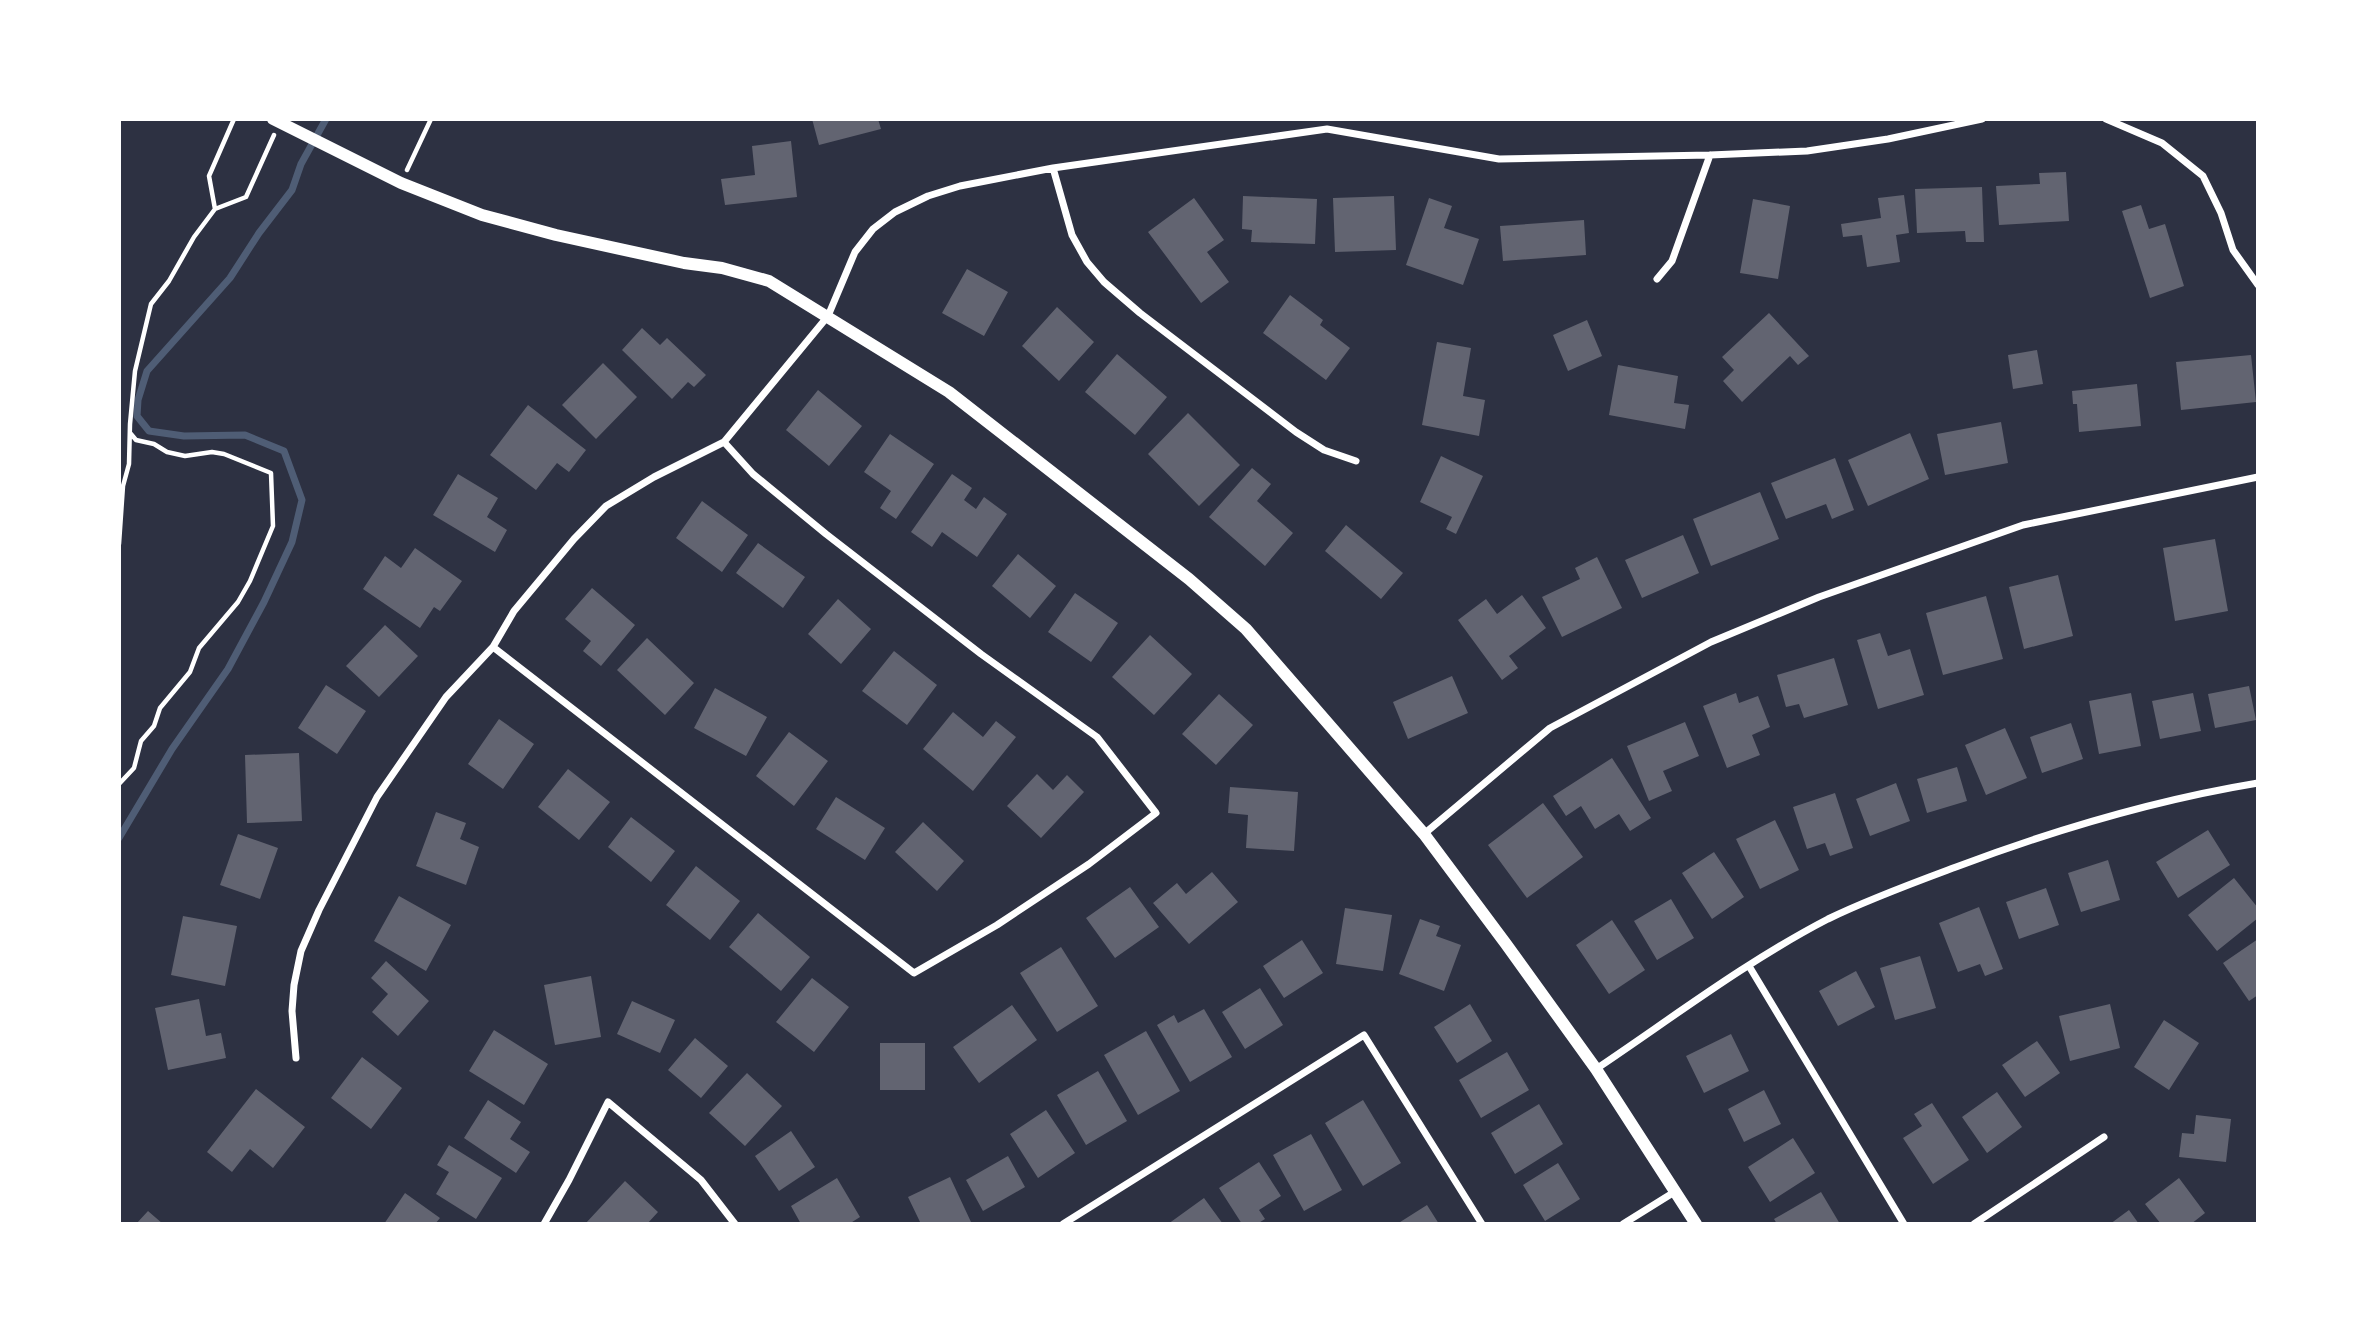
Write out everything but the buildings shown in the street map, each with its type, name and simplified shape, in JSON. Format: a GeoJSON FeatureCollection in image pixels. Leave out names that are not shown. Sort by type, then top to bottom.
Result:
{"type":"FeatureCollection","features":[{"type":"Feature","properties":{"kind":"street"},"geometry":{"type":"LineString","coordinates":[[296,1058],[292,1011],[301,951],[377,797],[446,697],[493,647],[514,611],[574,539],[607,506],[654,477],[724,442],[828,316],[855,252],[873,229],[895,212],[928,196],[960,186],[1053,168],[1327,129],[1499,159],[1807,151],[1888,139],[1982,119]]}},
{"type":"Feature","properties":{"kind":"street"},"geometry":{"type":"LineString","coordinates":[[2106,119],[2162,144],[2203,176],[2221,214],[2233,250],[2258,285]]}},
{"type":"Feature","properties":{"kind":"street"},"geometry":{"type":"LineString","coordinates":[[275,124],[395,180],[482,215],[556,235],[684,263],[722,268],[769,281],[949,392],[1222,606],[1246,629],[1423,834],[1596,1069],[1696,1224]]}},
{"type":"Feature","properties":{"kind":"street"},"geometry":{"type":"LineString","coordinates":[[1657,279],[1672,261],[1710,155]]}},
{"type":"Feature","properties":{"kind":"street"},"geometry":{"type":"LineString","coordinates":[[1053,168],[1072,235],[1087,262],[1104,282],[1140,313],[1296,432],[1324,450],[1356,461]]}},
{"type":"Feature","properties":{"kind":"street"},"geometry":{"type":"LineString","coordinates":[[493,647],[914,973],[997,925],[1066,880],[1156,813],[1097,737],[981,654],[825,534],[752,474],[724,442]]}},
{"type":"Feature","properties":{"kind":"street"},"geometry":{"type":"LineString","coordinates":[[1423,834],[1550,728],[1711,642],[1819,597],[2023,525],[2258,477]]}},
{"type":"Feature","properties":{"kind":"street"},"geometry":{"type":"LineString","coordinates":[[1596,1069],[1749,966],[1828,919],[1915,882],[2035,838],[2164,801],[2257,784]]}},
{"type":"Feature","properties":{"kind":"street"},"geometry":{"type":"LineString","coordinates":[[1749,966],[1904,1224]]}},
{"type":"Feature","properties":{"kind":"street"},"geometry":{"type":"LineString","coordinates":[[1063,1224],[1364,1035],[1482,1224]]}},
{"type":"Feature","properties":{"kind":"street"},"geometry":{"type":"LineString","coordinates":[[544,1224],[608,1102],[701,1180],[736,1224]]}},
{"type":"Feature","properties":{"kind":"street"},"geometry":{"type":"LineString","coordinates":[[1974,1224],[2104,1137]]}},
{"type":"Feature","properties":{"kind":"street"},"geometry":{"type":"LineString","coordinates":[[1623,1224],[1676,1191]]}},
{"type":"Feature","properties":{"kind":"path"},"geometry":{"type":"LineString","coordinates":[[215,209],[209,176],[234,119]]}},
{"type":"Feature","properties":{"kind":"path"},"geometry":{"type":"LineString","coordinates":[[395,180],[431,119]]}},
{"type":"Feature","properties":{"kind":"path"},"geometry":{"type":"LineString","coordinates":[[119,544],[123,486],[129,464],[137,358],[151,304],[215,209],[246,197],[257,176],[275,124]]}},
{"type":"Feature","properties":{"kind":"path"},"geometry":{"type":"LineString","coordinates":[[119,785],[134,768],[141,741],[154,726],[160,708],[190,672],[199,648],[238,602],[273,526],[271,473],[224,454],[212,452],[185,456],[167,452],[154,444],[136,440],[131,435]]}},
{"type":"Feature","properties":{"kind":"waterway"},"geometry":{"type":"LineString","coordinates":[[119,838],[172,749],[228,669],[292,542],[302,500],[284,451],[245,435],[184,436],[149,431],[137,416],[138,400],[147,371],[230,278],[259,233],[292,190],[301,164],[326,119]]}}]}
